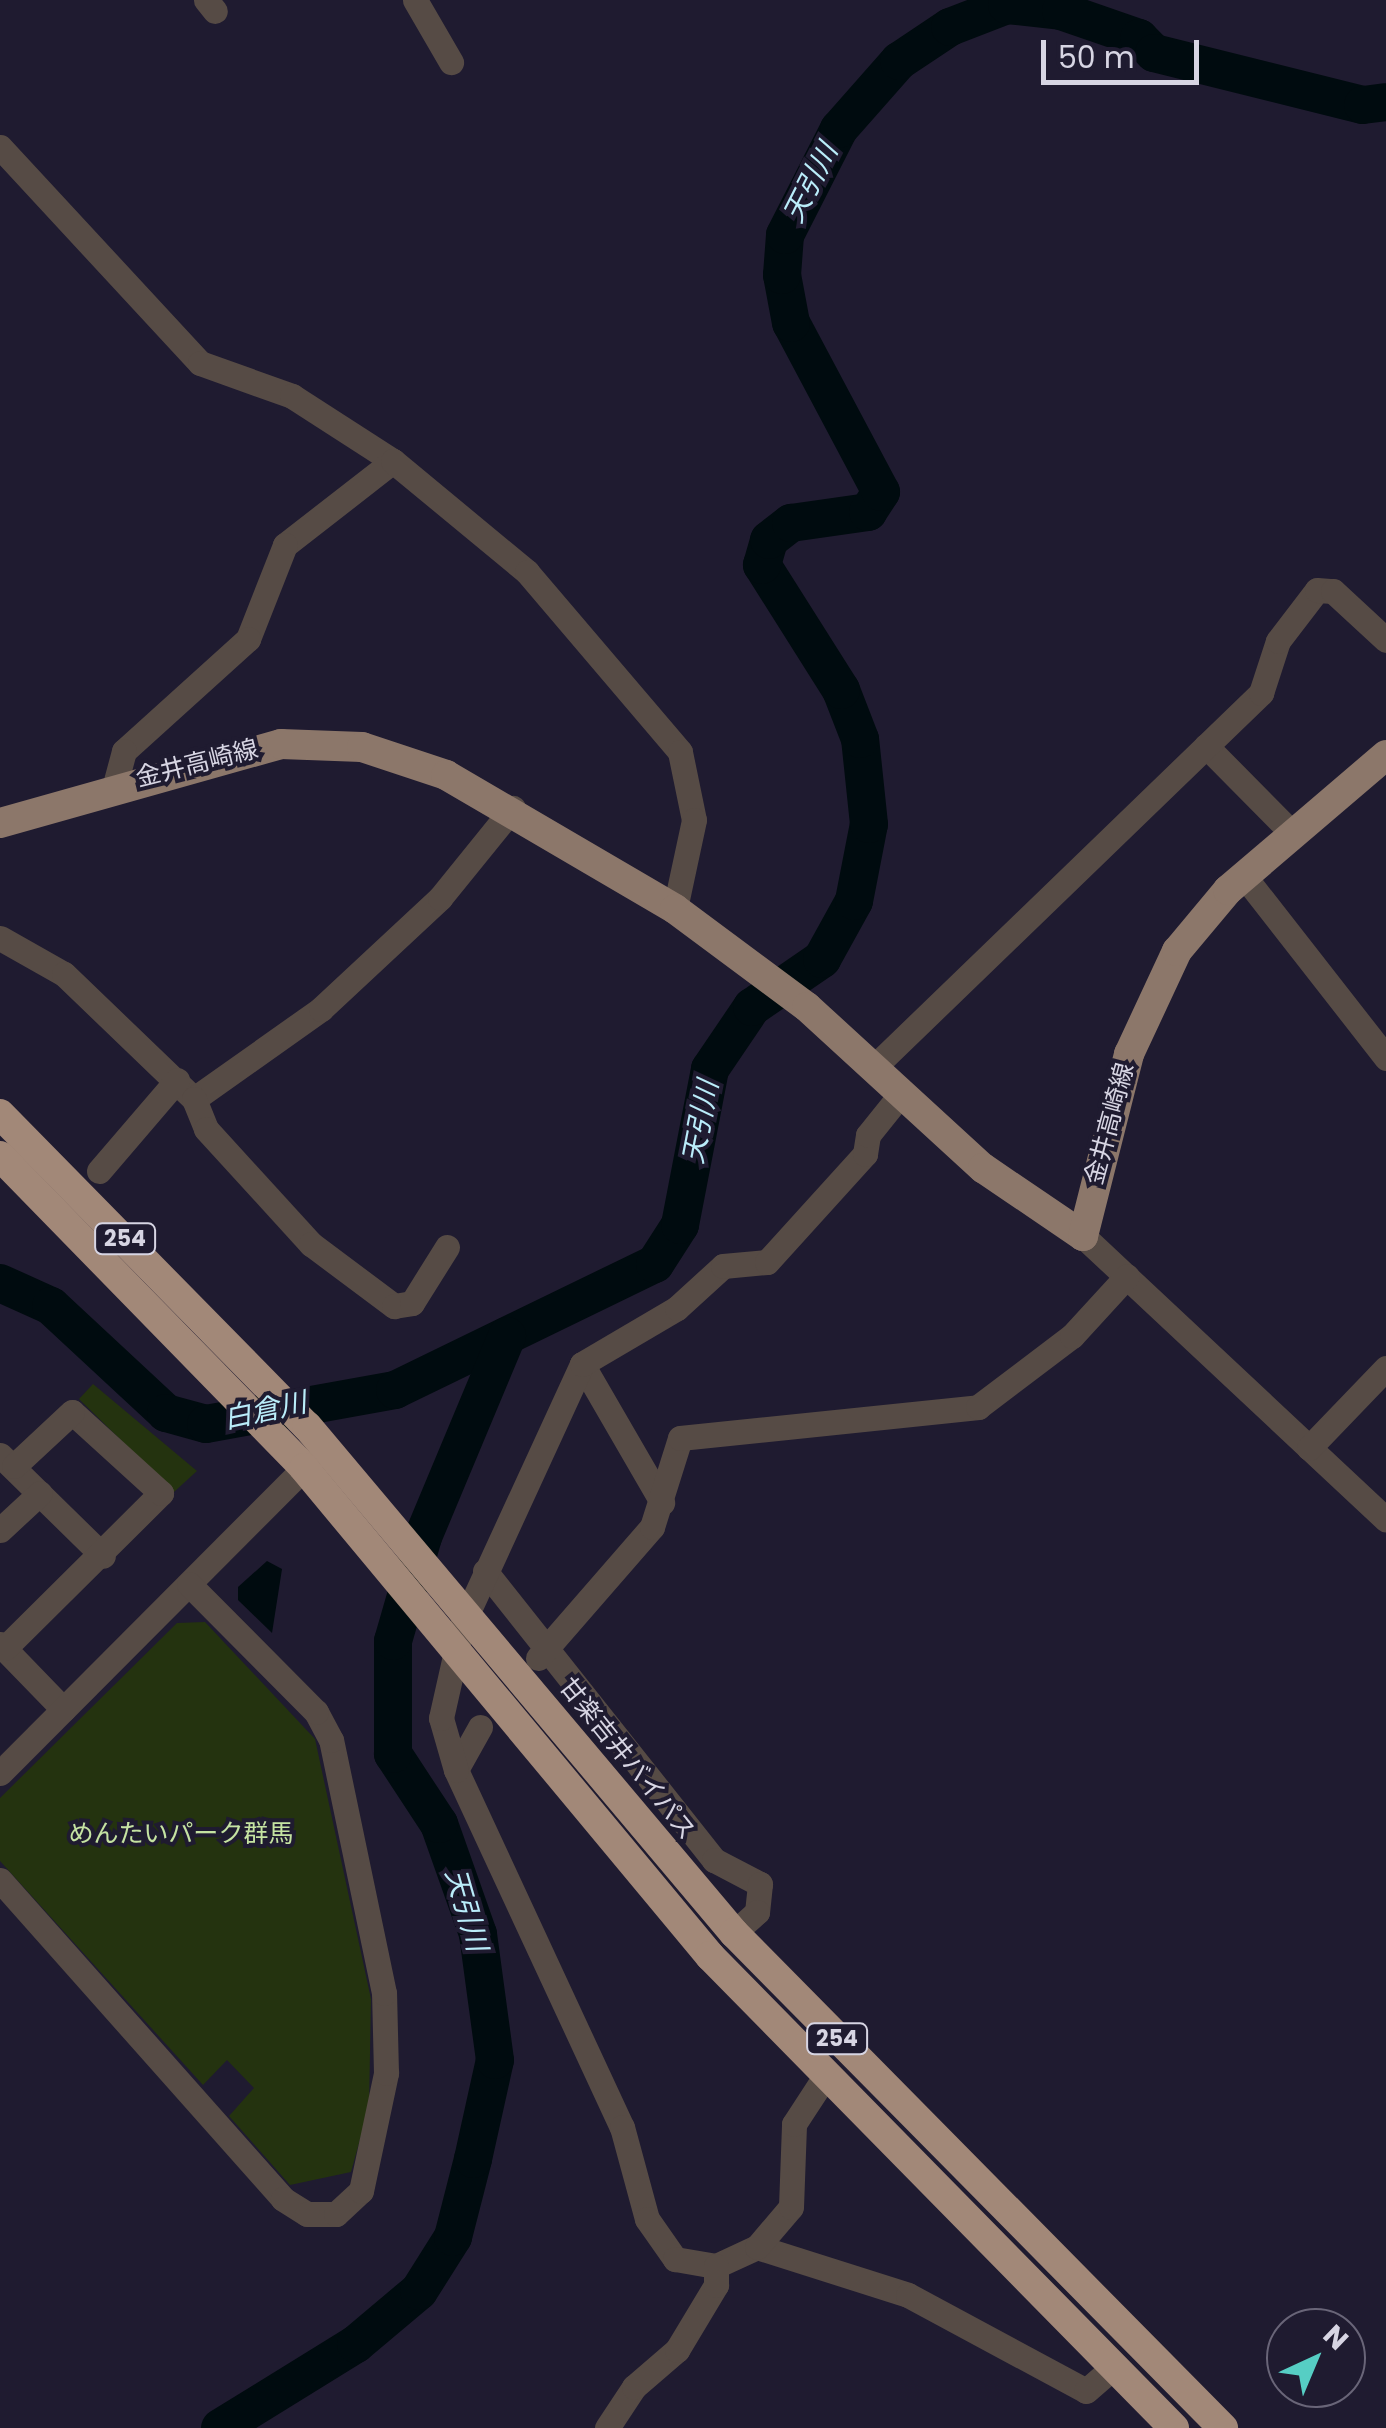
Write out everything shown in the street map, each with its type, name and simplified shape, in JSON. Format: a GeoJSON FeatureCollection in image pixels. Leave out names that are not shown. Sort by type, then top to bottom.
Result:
{"type":"FeatureCollection","features":[{"type":"Feature","properties":{"kind":"highway","name":"甘楽吉井バイパス"},"geometry":{"type":"LineString","coordinates":[[0,1114],[237,1372],[279,1441],[644,1880],[826,2074],[1174,2428]]}},
{"type":"Feature","properties":{"kind":"highway","name":"甘楽吉井バイパス"},"geometry":{"type":"LineString","coordinates":[[0,1156],[237,1372],[307,1426],[734,1933],[1223,2428]]}},
{"type":"Feature","properties":{"kind":"main road","name":"金井高崎線"},"geometry":{"type":"LineString","coordinates":[[0,824],[230,752],[316,742],[397,756],[513,808],[675,910],[807,1007],[873,1068]]}},
{"type":"Feature","properties":{"kind":"main road","name":"金井高崎線"},"geometry":{"type":"LineString","coordinates":[[1082,1236],[1107,1124],[1148,1005],[1197,924],[1292,833],[1386,755]]}},
{"type":"Feature","properties":{"kind":"main road"},"geometry":{"type":"LineString","coordinates":[[873,1068],[983,1168],[1082,1236]]}},
{"type":"Feature","properties":{"kind":"street"},"geometry":{"type":"LineString","coordinates":[[415,0],[451,62]]}},
{"type":"Feature","properties":{"kind":"street"},"geometry":{"type":"LineString","coordinates":[[0,147],[200,363],[292,396],[392,461],[527,572],[680,752],[694,820],[675,910]]}},
{"type":"Feature","properties":{"kind":"street"},"geometry":{"type":"LineString","coordinates":[[116,785],[124,751],[248,639],[285,544],[392,461]]}},
{"type":"Feature","properties":{"kind":"street"},"geometry":{"type":"LineString","coordinates":[[873,1068],[1261,693],[1278,641],[1317,590],[1333,591],[1386,640]]}},
{"type":"Feature","properties":{"kind":"street"},"geometry":{"type":"LineString","coordinates":[[1206,746],[1292,833]]}},
{"type":"Feature","properties":{"kind":"street"},"geometry":{"type":"LineString","coordinates":[[100,1171],[186,1090],[321,1009],[440,898],[513,808]]}},
{"type":"Feature","properties":{"kind":"street"},"geometry":{"type":"LineString","coordinates":[[1244,876],[1386,1058]]}},
{"type":"Feature","properties":{"kind":"street"},"geometry":{"type":"LineString","coordinates":[[0,938],[64,974],[186,1090],[206,1129],[312,1244],[394,1306],[412,1303],[447,1246]]}},
{"type":"Feature","properties":{"kind":"street"},"geometry":{"type":"LineString","coordinates":[[826,2074],[794,2124],[791,2207],[757,2248],[716,2266],[675,2259],[646,2219],[622,2127],[456,1770],[441,1718],[462,1625],[582,1364],[677,1308],[722,1266],[767,1262],[865,1154],[868,1135],[900,1094]]}},
{"type":"Feature","properties":{"kind":"street"},"geometry":{"type":"LineString","coordinates":[[1082,1236],[1386,1520]]}},
{"type":"Feature","properties":{"kind":"street"},"geometry":{"type":"LineString","coordinates":[[542,1653],[652,1527],[662,1502],[672,1453],[698,1432],[978,1407],[1072,1336],[1127,1276]]}},
{"type":"Feature","properties":{"kind":"street"},"geometry":{"type":"LineString","coordinates":[[582,1364],[662,1502]]}},
{"type":"Feature","properties":{"kind":"street"},"geometry":{"type":"LineString","coordinates":[[1308,1448],[1386,1368]]}},
{"type":"Feature","properties":{"kind":"street"},"geometry":{"type":"LineString","coordinates":[[64,1710],[2,1646],[103,1556],[161,1493],[72,1412],[7,1461],[103,1556]]}},
{"type":"Feature","properties":{"kind":"street"},"geometry":{"type":"LineString","coordinates":[[0,1773],[304,1468]]}},
{"type":"Feature","properties":{"kind":"street"},"geometry":{"type":"LineString","coordinates":[[0,1530],[40,1494]]}},
{"type":"Feature","properties":{"kind":"street"},"geometry":{"type":"LineString","coordinates":[[486,1572],[542,1653],[714,1860],[760,1884],[756,1912],[734,1933]]}},
{"type":"Feature","properties":{"kind":"street"},"geometry":{"type":"LineString","coordinates":[[0,1880],[283,2199],[307,2214],[336,2214],[361,2191],[386,2072],[384,1993],[331,1740],[316,1712],[189,1584]]}},
{"type":"Feature","properties":{"kind":"street"},"geometry":{"type":"LineString","coordinates":[[456,1770],[480,1727]]}},
{"type":"Feature","properties":{"kind":"street"},"geometry":{"type":"LineString","coordinates":[[757,2248],[908,2295],[1086,2390],[1114,2367]]}},
{"type":"Feature","properties":{"kind":"street"},"geometry":{"type":"LineString","coordinates":[[607,2428],[634,2387],[677,2350],[716,2285],[716,2266]]}},
{"type":"Feature","properties":{"kind":"green space"},"geometry":{"type":"Polygon","coordinates":[[[93,1384],[197,1471],[174,1492],[79,1399],[93,1384]]]}},
{"type":"Feature","properties":{"kind":"green space","name":"めんたいパーク群馬"},"geometry":{"type":"Polygon","coordinates":[[[205,1622],[315,1739],[371,1999],[369,2107],[351,2172],[290,2185],[229,2116],[254,2088],[227,2060],[203,2085],[0,1861],[0,1798],[177,1623],[205,1622]]]}},
{"type":"Feature","properties":{"kind":"shaded area"},"geometry":{"type":"Polygon","coordinates":[[[267,1561],[282,1569],[272,1633],[238,1600],[238,1587],[267,1561]]]}},
{"type":"Feature","properties":{"kind":"waterway","name":"天引川"},"geometry":{"type":"LineString","coordinates":[[0,1283],[51,1306],[166,1413],[206,1424],[395,1390],[655,1264],[680,1225],[710,1069],[752,1007],[822,959],[854,901],[869,824],[860,739],[841,690],[762,565],[769,540],[791,523],[868,512],[881,492],[791,323],[782,275],[785,235],[839,129],[899,61],[950,27],[1007,5],[1061,11],[1139,38],[1154,53],[1363,105],[1386,102]]}},
{"type":"Feature","properties":{"kind":"waterway","name":"天引川"},"geometry":{"type":"LineString","coordinates":[[220,2428],[356,2344],[419,2291],[453,2237],[495,2060],[478,1934],[439,1824],[393,1754],[393,1641],[423,1537],[507,1336]]}},
{"type":"Feature","properties":{"kind":"water label","name":"白倉川"},"geometry":{"type":"Point","coordinates":[265,1411]}}]}
